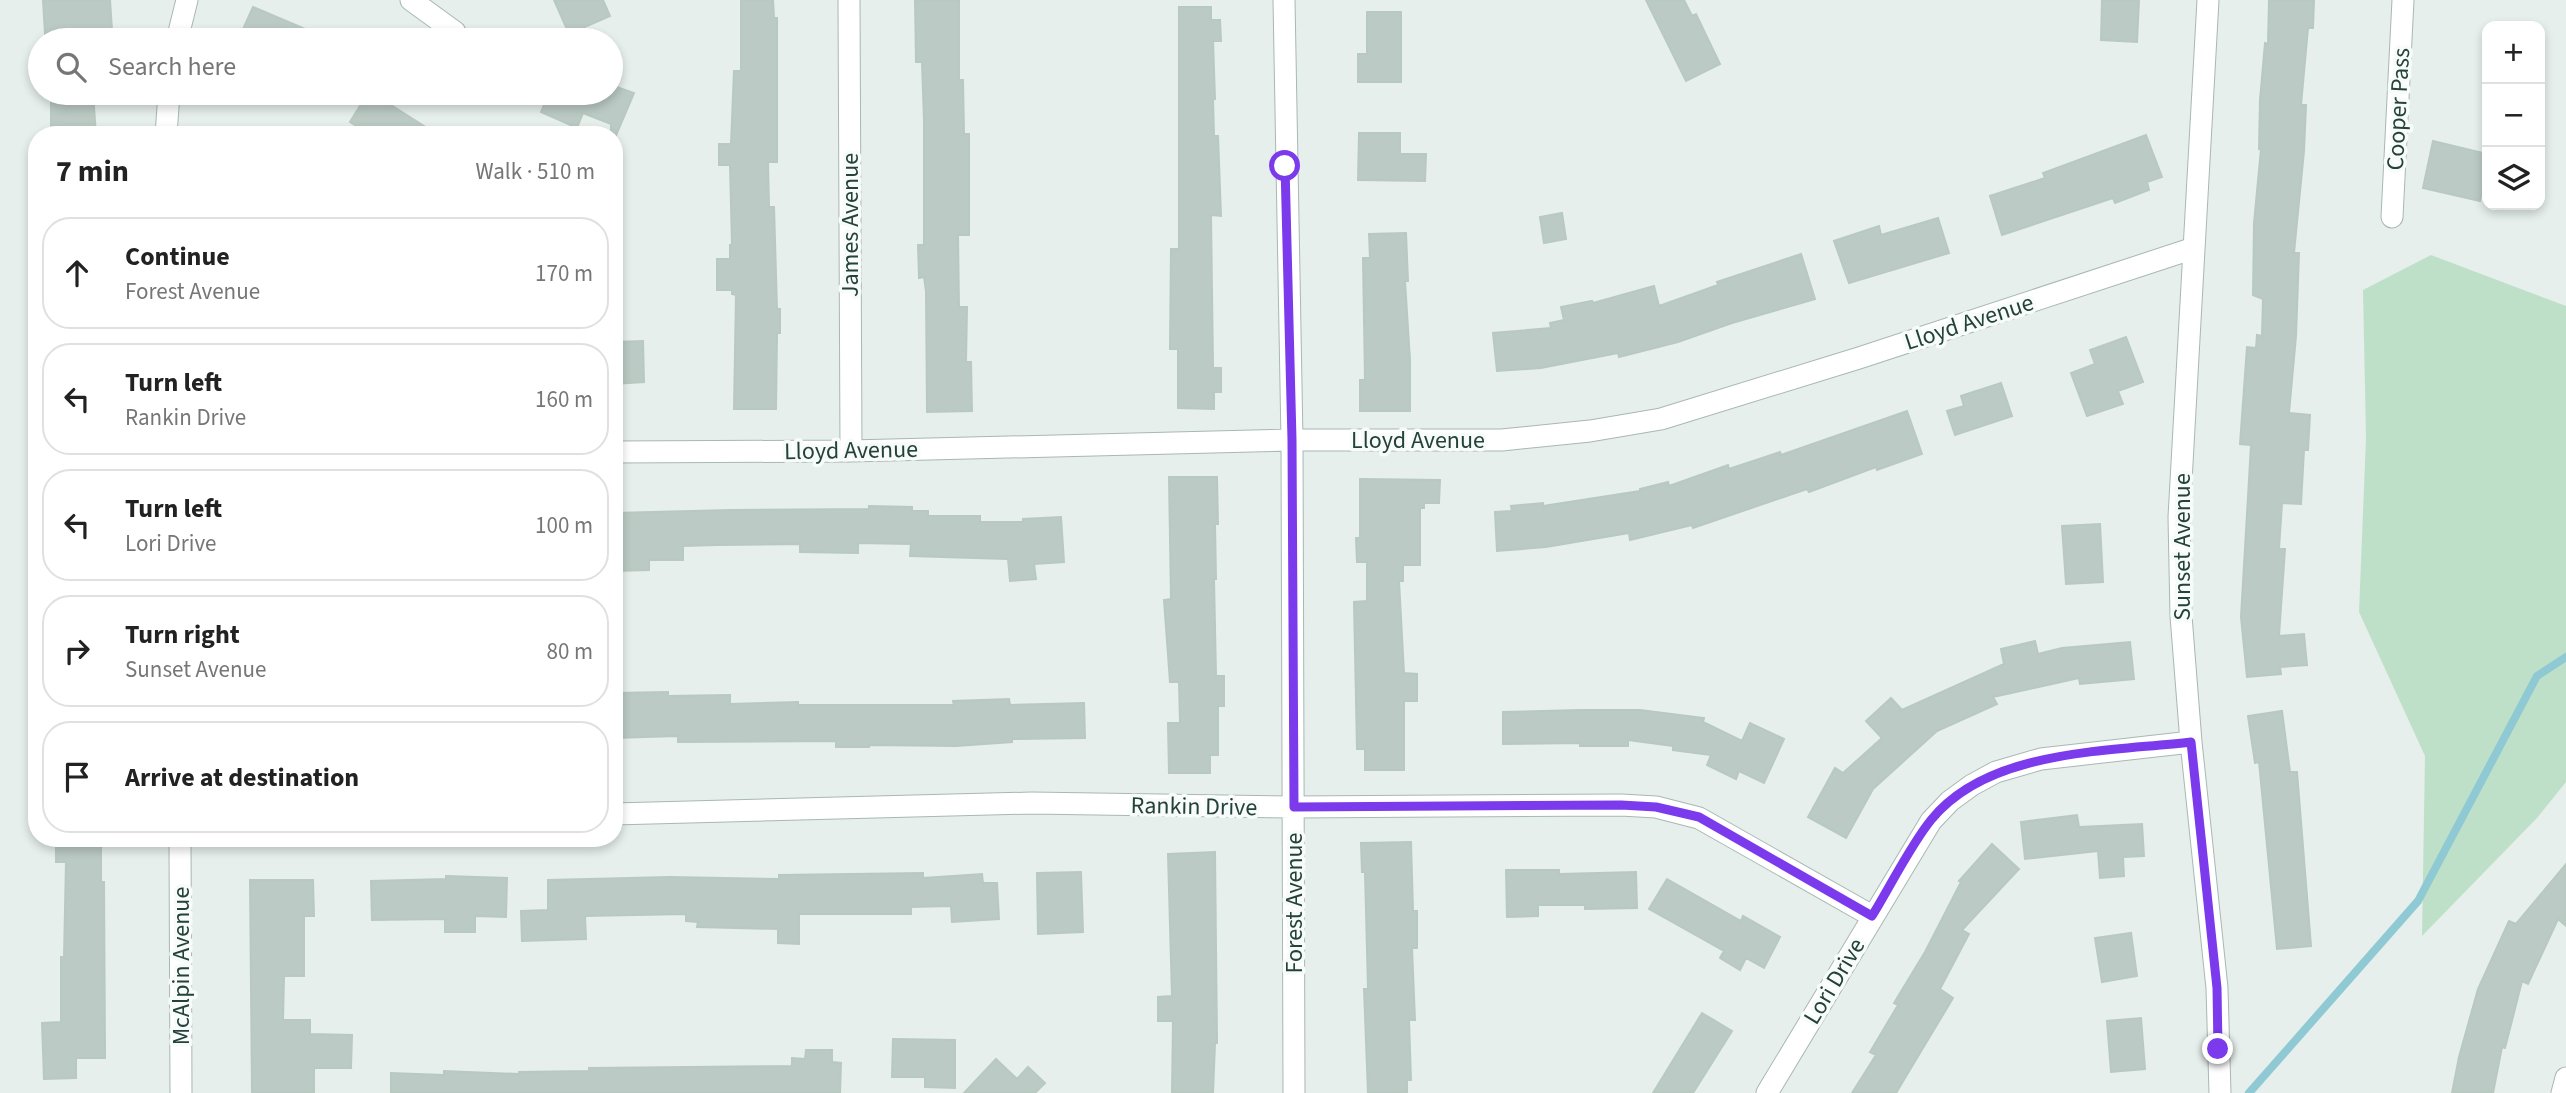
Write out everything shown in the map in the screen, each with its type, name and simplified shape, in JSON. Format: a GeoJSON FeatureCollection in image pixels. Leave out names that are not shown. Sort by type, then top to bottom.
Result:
{"type":"FeatureCollection","features":[{"type":"Feature","properties":{"kind":"street"},"geometry":{"type":"LineString","coordinates":[[180,28],[187,0]]}},
{"type":"Feature","properties":{"kind":"street"},"geometry":{"type":"LineString","coordinates":[[411,0],[450,28]]}},
{"type":"Feature","properties":{"kind":"street","name":"James Avenue"},"geometry":{"type":"LineString","coordinates":[[849,0],[851,451]]}},
{"type":"Feature","properties":{"kind":"street","name":"Forest Avenue"},"geometry":{"type":"LineString","coordinates":[[1284,0],[1292,440],[1293,1093]]}},
{"type":"Feature","properties":{"kind":"street","name":"Sunset Avenue"},"geometry":{"type":"LineString","coordinates":[[2208,0],[2179,517],[2181,616],[2191,742],[2217,988],[2220,1093]]}},
{"type":"Feature","properties":{"kind":"street","name":"Cooper Pass"},"geometry":{"type":"LineString","coordinates":[[2392,217],[2403,0]]}},
{"type":"Feature","properties":{"kind":"street"},"geometry":{"type":"LineString","coordinates":[[167,126],[168,105]]}},
{"type":"Feature","properties":{"kind":"street","name":"Lloyd Avenue"},"geometry":{"type":"LineString","coordinates":[[623,452],[851,451],[1292,440],[1502,440],[1590,431],[1661,419],[1859,358],[2194,248]]}},
{"type":"Feature","properties":{"kind":"street","name":"Lori Drive"},"geometry":{"type":"LineString","coordinates":[[1768,1093],[1931,821],[1950,801],[1996,772],[2041,759],[2191,742]]}},
{"type":"Feature","properties":{"kind":"street","name":"Rankin Drive"},"geometry":{"type":"LineString","coordinates":[[623,814],[1032,803],[1294,807],[1656,807],[1699,817],[1872,916]]}},
{"type":"Feature","properties":{"kind":"street","name":"McAlpin Avenue"},"geometry":{"type":"LineString","coordinates":[[180,847],[181,1093]]}},
{"type":"Feature","properties":{"kind":"street"},"geometry":{"type":"LineString","coordinates":[[2562,1093],[2566,1078]]}},
{"type":"Feature","properties":{"kind":"green space"},"geometry":{"type":"Polygon","coordinates":[[[2431,255],[2566,306],[2566,782],[2537,818],[2422,936],[2425,756],[2359,612],[2366,438],[2363,290],[2431,255]]]}},
{"type":"Feature","properties":{"kind":"building"},"geometry":{"type":"Polygon","coordinates":[[[43,0],[110,0],[112,28],[45,28],[43,0]]]}},
{"type":"Feature","properties":{"kind":"building"},"geometry":{"type":"Polygon","coordinates":[[[554,0],[603,0],[610,16],[583,28],[566,28],[554,0]]]}},
{"type":"Feature","properties":{"kind":"building"},"geometry":{"type":"Polygon","coordinates":[[[741,0],[773,0],[774,18],[777,18],[777,162],[768,162],[769,207],[774,207],[777,309],[780,309],[776,409],[734,409],[736,295],[732,294],[732,290],[717,290],[717,259],[730,259],[732,245],[730,165],[719,165],[719,144],[731,144],[734,71],[741,71],[741,0]]]}},
{"type":"Feature","properties":{"kind":"building"},"geometry":{"type":"Polygon","coordinates":[[[915,0],[959,0],[959,80],[963,80],[964,134],[969,134],[969,235],[958,235],[959,307],[967,307],[966,362],[971,362],[972,411],[927,412],[926,291],[924,277],[919,278],[918,245],[924,245],[924,121],[922,62],[916,62],[915,0]]]}},
{"type":"Feature","properties":{"kind":"building"},"geometry":{"type":"Polygon","coordinates":[[[1646,0],[1684,0],[1692,16],[1696,14],[1720,64],[1686,81],[1646,0]]]}},
{"type":"Feature","properties":{"kind":"building"},"geometry":{"type":"Polygon","coordinates":[[[2102,0],[2139,0],[2137,42],[2101,40],[2102,0]]]}},
{"type":"Feature","properties":{"kind":"building"},"geometry":{"type":"Polygon","coordinates":[[[2269,0],[2314,0],[2313,28],[2308,28],[2301,105],[2306,105],[2294,253],[2299,253],[2296,336],[2289,413],[2310,415],[2308,450],[2304,450],[2301,504],[2282,503],[2279,549],[2285,549],[2279,636],[2304,634],[2307,665],[2280,667],[2281,674],[2247,677],[2241,617],[2251,445],[2240,444],[2247,347],[2256,348],[2257,335],[2262,336],[2263,299],[2253,295],[2254,223],[2261,149],[2260,100],[2265,43],[2268,44],[2269,0]]]}},
{"type":"Feature","properties":{"kind":"building"},"geometry":{"type":"Polygon","coordinates":[[[253,7],[303,28],[243,28],[253,7]]]}},
{"type":"Feature","properties":{"kind":"building"},"geometry":{"type":"Polygon","coordinates":[[[1179,7],[1211,7],[1211,20],[1220,20],[1221,41],[1213,41],[1213,99],[1214,136],[1218,136],[1221,216],[1211,215],[1213,368],[1221,368],[1221,392],[1214,392],[1214,409],[1178,408],[1178,349],[1170,349],[1171,249],[1179,249],[1179,7]]]}},
{"type":"Feature","properties":{"kind":"building"},"geometry":{"type":"Polygon","coordinates":[[[1367,12],[1401,12],[1401,82],[1358,82],[1358,54],[1367,54],[1367,12]]]}},
{"type":"Feature","properties":{"kind":"building"},"geometry":{"type":"Polygon","coordinates":[[[623,89],[634,93],[620,126],[611,126],[583,113],[578,126],[572,126],[541,112],[544,105],[623,105],[623,89]]]}},
{"type":"Feature","properties":{"kind":"building"},"geometry":{"type":"Polygon","coordinates":[[[51,105],[94,105],[95,126],[51,126],[51,105]]]}},
{"type":"Feature","properties":{"kind":"building"},"geometry":{"type":"Polygon","coordinates":[[[361,105],[391,105],[424,126],[356,126],[350,122],[361,105]]]}},
{"type":"Feature","properties":{"kind":"building"},"geometry":{"type":"Polygon","coordinates":[[[1359,133],[1400,133],[1400,154],[1426,154],[1425,181],[1358,180],[1359,133]]]}},
{"type":"Feature","properties":{"kind":"building"},"geometry":{"type":"Polygon","coordinates":[[[2146,135],[2162,177],[2147,182],[2149,190],[2115,203],[2113,198],[2002,235],[1990,196],[2045,178],[2043,173],[2146,135]]]}},
{"type":"Feature","properties":{"kind":"building"},"geometry":{"type":"Polygon","coordinates":[[[2433,141],[2482,153],[2480,201],[2423,188],[2433,141]]]}},
{"type":"Feature","properties":{"kind":"building"},"geometry":{"type":"Polygon","coordinates":[[[1562,213],[1566,239],[1544,243],[1540,217],[1562,213]]]}},
{"type":"Feature","properties":{"kind":"building"},"geometry":{"type":"Polygon","coordinates":[[[1938,218],[1949,253],[1849,283],[1834,241],[1879,226],[1881,235],[1938,218]]]}},
{"type":"Feature","properties":{"kind":"building"},"geometry":{"type":"Polygon","coordinates":[[[1406,233],[1410,411],[1360,411],[1360,380],[1365,380],[1363,258],[1370,258],[1369,234],[1406,233]]]}},
{"type":"Feature","properties":{"kind":"building"},"geometry":{"type":"Polygon","coordinates":[[[1801,254],[1815,299],[1678,342],[1619,357],[1618,353],[1541,368],[1497,371],[1493,333],[1551,328],[1550,323],[1564,320],[1561,307],[1592,301],[1593,303],[1654,286],[1659,306],[1718,285],[1717,282],[1801,254]]]}},
{"type":"Feature","properties":{"kind":"building"},"geometry":{"type":"Polygon","coordinates":[[[2126,337],[2143,382],[2118,391],[2123,404],[2087,416],[2071,373],[2095,364],[2090,350],[2126,337]]]}},
{"type":"Feature","properties":{"kind":"building"},"geometry":{"type":"Polygon","coordinates":[[[643,341],[644,382],[623,383],[623,342],[643,341]]]}},
{"type":"Feature","properties":{"kind":"building"},"geometry":{"type":"Polygon","coordinates":[[[2001,383],[2012,416],[1955,435],[1947,411],[1964,406],[1961,396],[2001,383]]]}},
{"type":"Feature","properties":{"kind":"building"},"geometry":{"type":"Polygon","coordinates":[[[1907,411],[1922,454],[1877,470],[1876,467],[1809,492],[1807,489],[1693,528],[1692,525],[1630,540],[1629,533],[1546,547],[1497,551],[1495,512],[1512,511],[1511,506],[1543,503],[1543,506],[1640,491],[1668,482],[1669,486],[1728,465],[1729,469],[1780,452],[1781,455],[1907,411]]]}},
{"type":"Feature","properties":{"kind":"building"},"geometry":{"type":"Polygon","coordinates":[[[1169,477],[1217,477],[1218,524],[1215,524],[1214,579],[1216,676],[1224,676],[1224,706],[1218,706],[1218,755],[1210,755],[1210,773],[1169,773],[1168,723],[1180,723],[1179,682],[1170,682],[1164,600],[1171,599],[1169,477]]]}},
{"type":"Feature","properties":{"kind":"building"},"geometry":{"type":"Polygon","coordinates":[[[1360,479],[1440,480],[1439,503],[1424,503],[1424,508],[1420,508],[1420,565],[1403,565],[1403,581],[1399,581],[1404,673],[1417,674],[1417,701],[1404,701],[1404,770],[1365,770],[1365,749],[1357,749],[1354,602],[1367,601],[1367,562],[1357,562],[1356,538],[1360,538],[1360,479]]]}},
{"type":"Feature","properties":{"kind":"building"},"geometry":{"type":"Polygon","coordinates":[[[869,506],[912,507],[912,511],[928,511],[928,516],[980,516],[980,522],[1023,522],[1023,519],[1061,517],[1064,562],[1034,564],[1036,579],[1010,581],[1008,559],[910,556],[911,544],[858,543],[858,553],[800,552],[800,544],[717,545],[683,546],[683,560],[649,560],[649,570],[623,571],[623,513],[869,509],[869,506]]]}},
{"type":"Feature","properties":{"kind":"building"},"geometry":{"type":"Polygon","coordinates":[[[2100,524],[2103,582],[2066,584],[2062,526],[2100,524]]]}},
{"type":"Feature","properties":{"kind":"building"},"geometry":{"type":"Polygon","coordinates":[[[2035,641],[2038,654],[2062,648],[2130,642],[2134,679],[2080,684],[2079,678],[1993,697],[1997,704],[1937,731],[1873,789],[1846,838],[1808,817],[1835,768],[1843,773],[1882,738],[1866,721],[1891,698],[1902,710],[2004,664],[2001,649],[2035,641]]]}},
{"type":"Feature","properties":{"kind":"building"},"geometry":{"type":"Polygon","coordinates":[[[668,692],[668,696],[730,695],[730,704],[798,702],[798,705],[954,705],[953,701],[1009,699],[1010,705],[1084,703],[1085,738],[1012,739],[1012,742],[956,746],[836,747],[836,741],[678,742],[678,736],[623,738],[623,693],[668,692]]]}},
{"type":"Feature","properties":{"kind":"building"},"geometry":{"type":"Polygon","coordinates":[[[1640,710],[1704,718],[1703,722],[1742,741],[1750,723],[1784,739],[1764,783],[1739,771],[1736,779],[1707,765],[1711,755],[1673,750],[1673,746],[1628,740],[1628,746],[1580,746],[1580,743],[1503,744],[1503,712],[1640,710]]]}},
{"type":"Feature","properties":{"kind":"building"},"geometry":{"type":"Polygon","coordinates":[[[2282,711],[2290,772],[2297,772],[2311,946],[2277,949],[2259,762],[2255,763],[2248,716],[2282,711]]]}},
{"type":"Feature","properties":{"kind":"building"},"geometry":{"type":"Polygon","coordinates":[[[2077,815],[2079,827],[2142,824],[2144,856],[2123,857],[2124,876],[2100,878],[2098,851],[2025,859],[2021,822],[2077,815]]]}},
{"type":"Feature","properties":{"kind":"building"},"geometry":{"type":"Polygon","coordinates":[[[1411,842],[1417,948],[1412,948],[1415,1020],[1409,1020],[1411,1080],[1407,1080],[1407,1093],[1368,1093],[1364,989],[1368,989],[1365,872],[1362,872],[1361,843],[1411,842]]]}},
{"type":"Feature","properties":{"kind":"building"},"geometry":{"type":"Polygon","coordinates":[[[1992,844],[2019,869],[1962,930],[1969,934],[1940,989],[1953,998],[1896,1093],[1852,1093],[1876,1055],[1870,1052],[1898,1005],[1894,1003],[1925,952],[1961,882],[1959,881],[1992,844]]]}},
{"type":"Feature","properties":{"kind":"building"},"geometry":{"type":"Polygon","coordinates":[[[56,847],[101,847],[101,882],[104,882],[105,1058],[76,1058],[76,1078],[44,1079],[42,1023],[61,1022],[66,862],[56,862],[56,847]]]}},
{"type":"Feature","properties":{"kind":"building"},"geometry":{"type":"Polygon","coordinates":[[[1215,852],[1217,1043],[1213,1093],[1172,1093],[1173,1021],[1158,1021],[1158,997],[1172,996],[1168,854],[1215,852]]]}},
{"type":"Feature","properties":{"kind":"building"},"geometry":{"type":"Polygon","coordinates":[[[2566,864],[2566,926],[2558,919],[2528,984],[2522,981],[2505,1048],[2502,1047],[2493,1093],[2452,1093],[2478,989],[2509,921],[2516,924],[2566,864]]]}},
{"type":"Feature","properties":{"kind":"building"},"geometry":{"type":"Polygon","coordinates":[[[1506,870],[1559,870],[1559,874],[1636,872],[1637,908],[1585,909],[1585,905],[1538,905],[1538,916],[1507,917],[1506,870]]]}},
{"type":"Feature","properties":{"kind":"building"},"geometry":{"type":"Polygon","coordinates":[[[1081,872],[1083,932],[1038,934],[1037,873],[1081,872]]]}},
{"type":"Feature","properties":{"kind":"building"},"geometry":{"type":"Polygon","coordinates":[[[923,873],[923,878],[982,874],[983,883],[997,883],[999,919],[952,922],[951,906],[911,907],[911,914],[799,914],[799,944],[778,943],[778,929],[697,927],[698,922],[686,921],[686,914],[585,916],[586,939],[522,941],[521,911],[548,910],[548,880],[670,877],[779,879],[779,875],[923,873]]]}},
{"type":"Feature","properties":{"kind":"building"},"geometry":{"type":"Polygon","coordinates":[[[446,876],[507,878],[506,917],[475,916],[475,932],[445,932],[445,919],[372,920],[371,881],[446,879],[446,876]]]}},
{"type":"Feature","properties":{"kind":"building"},"geometry":{"type":"Polygon","coordinates":[[[1667,879],[1741,921],[1743,916],[1780,937],[1764,968],[1746,958],[1740,970],[1720,958],[1724,951],[1649,909],[1667,879]]]}},
{"type":"Feature","properties":{"kind":"building"},"geometry":{"type":"Polygon","coordinates":[[[250,880],[313,880],[314,916],[304,916],[304,976],[284,976],[283,1020],[310,1020],[310,1034],[352,1035],[351,1068],[314,1068],[314,1093],[252,1093],[250,880]]]}},
{"type":"Feature","properties":{"kind":"building"},"geometry":{"type":"Polygon","coordinates":[[[2131,933],[2137,976],[2102,982],[2095,938],[2131,933]]]}},
{"type":"Feature","properties":{"kind":"building"},"geometry":{"type":"Polygon","coordinates":[[[1702,1013],[1732,1031],[1693,1093],[1653,1093],[1702,1013]]]}},
{"type":"Feature","properties":{"kind":"building"},"geometry":{"type":"Polygon","coordinates":[[[2141,1018],[2145,1069],[2111,1072],[2107,1021],[2141,1018]]]}},
{"type":"Feature","properties":{"kind":"building"},"geometry":{"type":"Polygon","coordinates":[[[893,1039],[955,1040],[955,1088],[925,1087],[925,1077],[892,1077],[893,1039]]]}},
{"type":"Feature","properties":{"kind":"building"},"geometry":{"type":"Polygon","coordinates":[[[806,1050],[832,1050],[832,1062],[841,1063],[840,1093],[391,1093],[391,1073],[444,1075],[444,1071],[519,1074],[589,1071],[589,1068],[792,1066],[792,1058],[805,1059],[806,1050]]]}},
{"type":"Feature","properties":{"kind":"building"},"geometry":{"type":"Polygon","coordinates":[[[996,1059],[1017,1079],[1028,1067],[1045,1083],[1035,1093],[964,1093],[996,1059]]]}},
{"type":"Feature","properties":{"kind":"waterway"},"geometry":{"type":"LineString","coordinates":[[2249,1093],[2418,901],[2537,676],[2566,657]]}},
{"type":"Feature","properties":{"kind":"route"},"geometry":{"type":"LineString","coordinates":[[1285,166],[1292,440],[1294,807],[1656,807],[1699,817],[1872,916],[1931,821],[1950,801],[1972,785],[1996,772],[2041,759],[2191,742],[2217,988],[2218,1049]]}}]}
